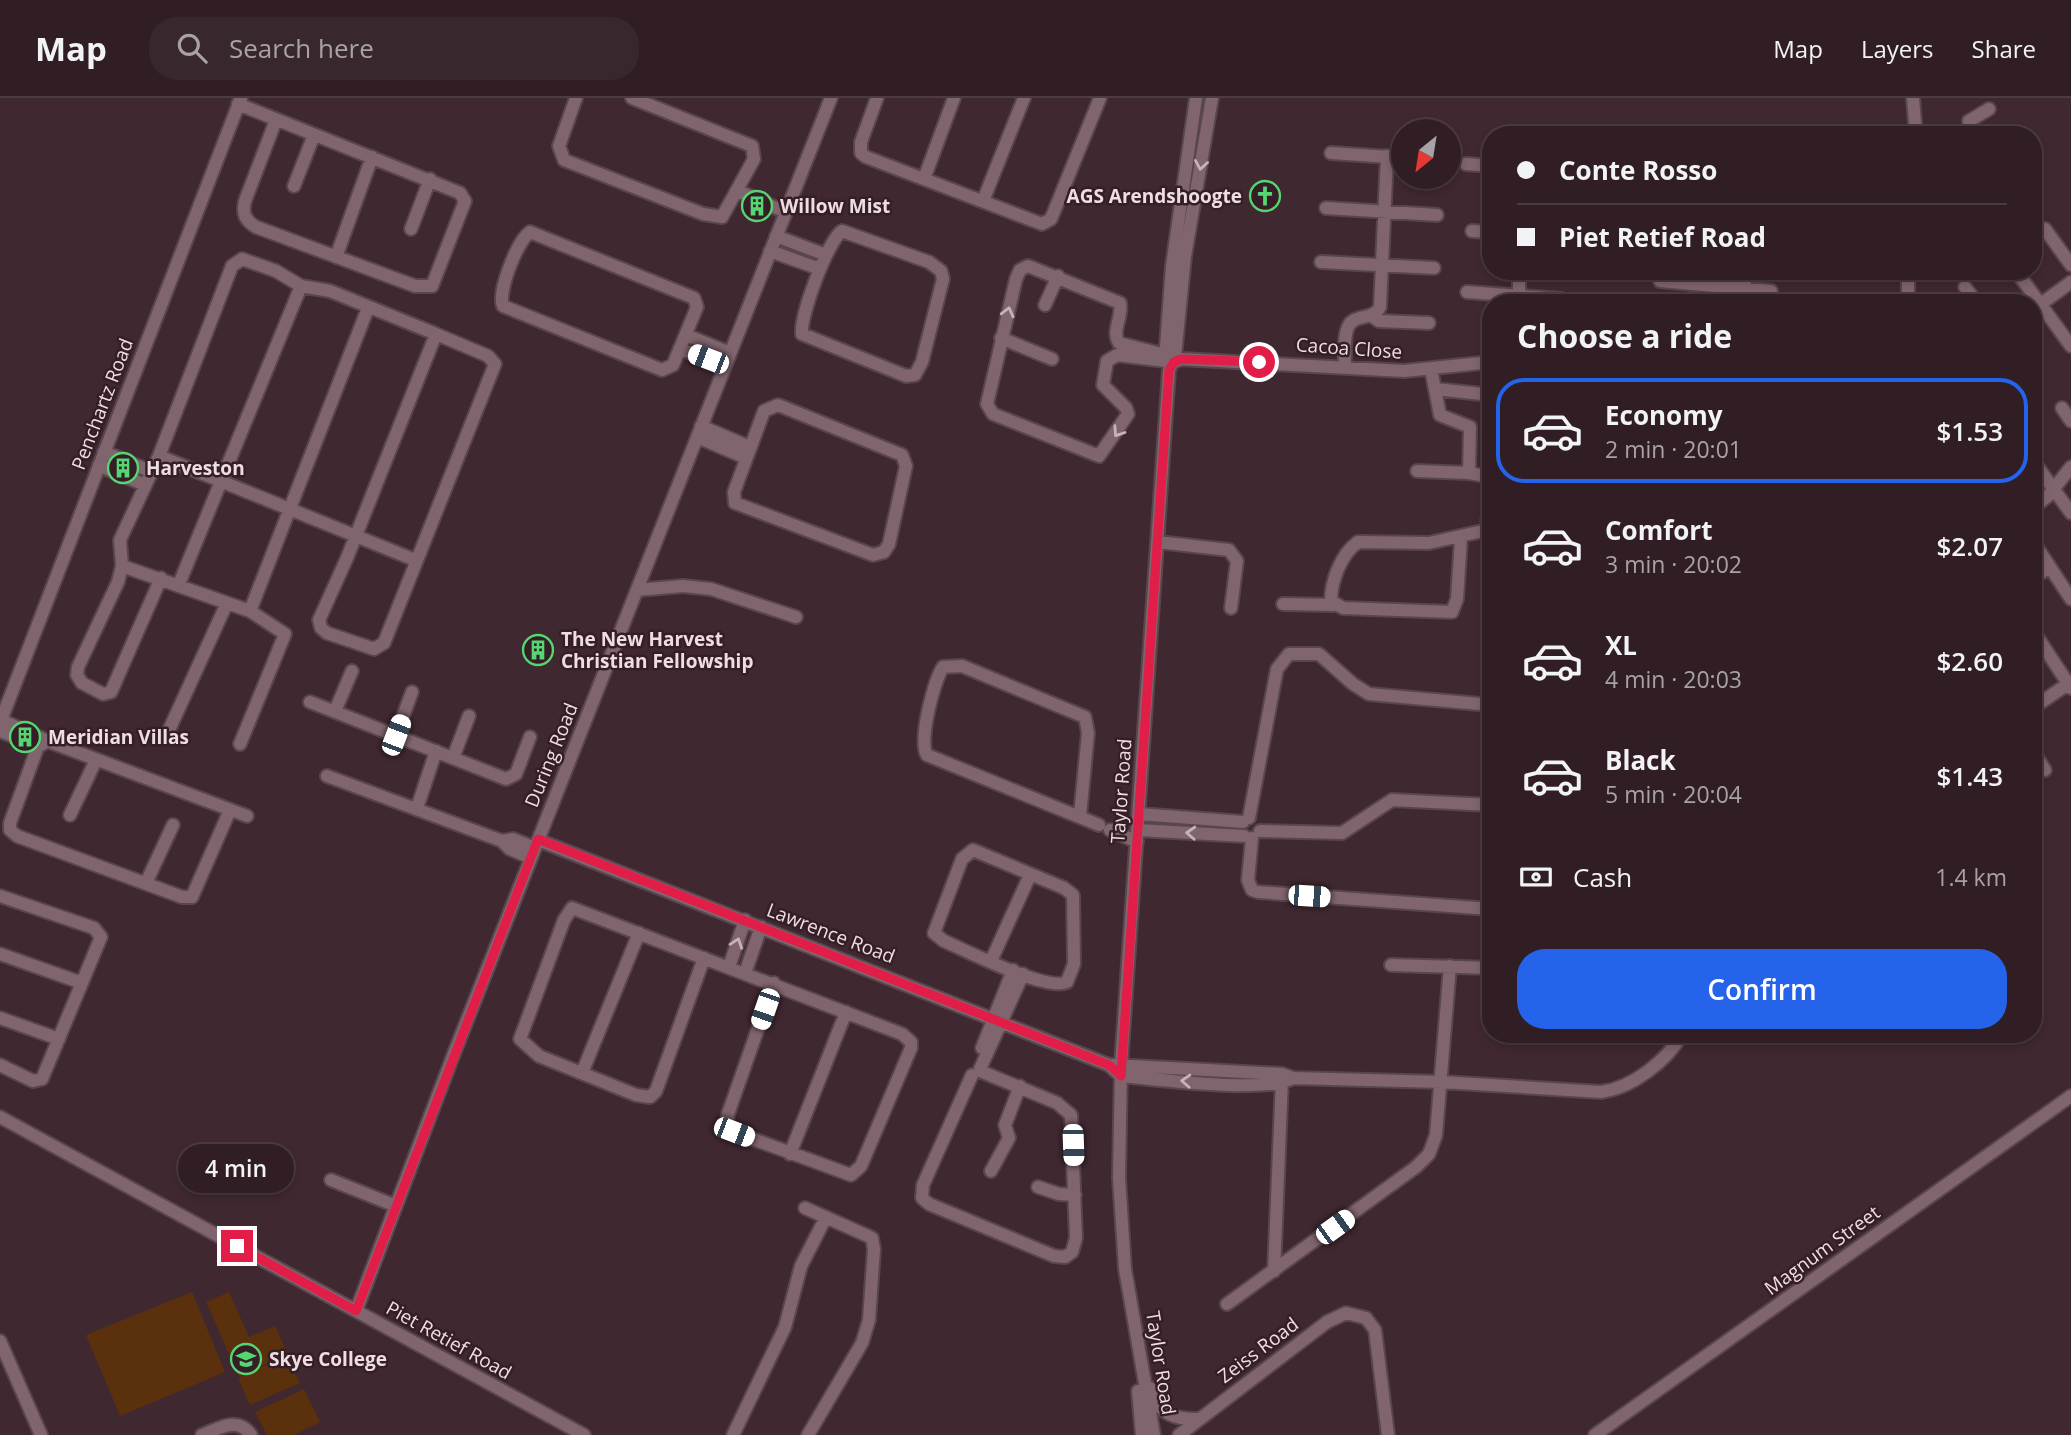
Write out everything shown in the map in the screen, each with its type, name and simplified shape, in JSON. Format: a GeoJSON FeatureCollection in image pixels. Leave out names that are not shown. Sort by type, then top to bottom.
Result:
{"type":"FeatureCollection","features":[{"type":"Feature","properties":{"kind":"street"},"geometry":{"type":"LineString","coordinates":[[576,98],[559,146],[564,160],[713,218],[725,215],[755,156],[750,143],[632,98]]}},
{"type":"Feature","properties":{"kind":"street","name":"During Road"},"geometry":{"type":"LineString","coordinates":[[356,1311],[535,848],[831,98]]}},
{"type":"Feature","properties":{"kind":"street"},"geometry":{"type":"LineString","coordinates":[[877,98],[861,142],[861,153],[1042,224],[1047,223],[1100,98]]}},
{"type":"Feature","properties":{"kind":"street"},"geometry":{"type":"LineString","coordinates":[[924,179],[954,98]]}},
{"type":"Feature","properties":{"kind":"street"},"geometry":{"type":"LineString","coordinates":[[983,201],[1024,98]]}},
{"type":"Feature","properties":{"kind":"street","name":"Taylor Road"},"geometry":{"type":"LineString","coordinates":[[1172,361],[1172,266],[1196,98]]}},
{"type":"Feature","properties":{"kind":"street","name":"Taylor Road"},"geometry":{"type":"LineString","coordinates":[[1154,1435],[1125,1269],[1117,1069],[1138,836],[1172,361],[1185,256],[1212,98]]}},
{"type":"Feature","properties":{"kind":"street"},"geometry":{"type":"LineString","coordinates":[[1913,98],[1915,126]]}},
{"type":"Feature","properties":{"kind":"street"},"geometry":{"type":"LineString","coordinates":[[240,101],[276,120],[456,189],[466,201],[432,286],[422,288],[256,227],[244,215],[245,201],[276,120]]}},
{"type":"Feature","properties":{"kind":"street","name":"Penchartz Road"},"geometry":{"type":"LineString","coordinates":[[0,725],[240,101]]}},
{"type":"Feature","properties":{"kind":"street"},"geometry":{"type":"LineString","coordinates":[[1970,126],[1969,121],[1989,109]]}},
{"type":"Feature","properties":{"kind":"street"},"geometry":{"type":"LineString","coordinates":[[295,186],[314,135]]}},
{"type":"Feature","properties":{"kind":"street"},"geometry":{"type":"LineString","coordinates":[[1331,153],[1391,156]]}},
{"type":"Feature","properties":{"kind":"street"},"geometry":{"type":"LineString","coordinates":[[1348,368],[1350,323],[1372,316],[1380,307],[1387,156]]}},
{"type":"Feature","properties":{"kind":"street"},"geometry":{"type":"LineString","coordinates":[[336,257],[372,157]]}},
{"type":"Feature","properties":{"kind":"street"},"geometry":{"type":"LineString","coordinates":[[1466,164],[1482,165]]}},
{"type":"Feature","properties":{"kind":"street"},"geometry":{"type":"LineString","coordinates":[[411,229],[430,179]]}},
{"type":"Feature","properties":{"kind":"street"},"geometry":{"type":"LineString","coordinates":[[738,191],[786,212]]}},
{"type":"Feature","properties":{"kind":"street"},"geometry":{"type":"LineString","coordinates":[[1325,208],[1437,215]]}},
{"type":"Feature","properties":{"kind":"street"},"geometry":{"type":"LineString","coordinates":[[2045,229],[2071,265]]}},
{"type":"Feature","properties":{"kind":"street"},"geometry":{"type":"LineString","coordinates":[[846,230],[929,262],[941,271],[943,279],[916,374],[906,376],[802,334],[820,269],[837,234],[846,230]]}},
{"type":"Feature","properties":{"kind":"street"},"geometry":{"type":"LineString","coordinates":[[1472,231],[1482,232]]}},
{"type":"Feature","properties":{"kind":"street"},"geometry":{"type":"LineString","coordinates":[[530,232],[535,233],[691,295],[697,304],[681,349],[673,365],[662,370],[508,309],[501,302],[501,296],[522,239],[530,232]]}},
{"type":"Feature","properties":{"kind":"street"},"geometry":{"type":"LineString","coordinates":[[776,236],[826,255]]}},
{"type":"Feature","properties":{"kind":"street"},"geometry":{"type":"LineString","coordinates":[[770,251],[820,269]]}},
{"type":"Feature","properties":{"kind":"street"},"geometry":{"type":"LineString","coordinates":[[161,578],[113,689],[103,694],[82,683],[77,671],[116,589],[122,566],[120,540],[159,456],[234,263],[242,259],[263,265],[301,286],[322,288],[368,308],[436,334],[488,356],[495,364],[382,647],[374,649],[327,633],[321,628],[319,620],[436,334]]}},
{"type":"Feature","properties":{"kind":"street"},"geometry":{"type":"LineString","coordinates":[[1321,262],[1434,268]]}},
{"type":"Feature","properties":{"kind":"street"},"geometry":{"type":"LineString","coordinates":[[1032,266],[1119,303],[1121,310],[1115,334],[1119,343],[1172,361],[1118,355],[1107,361],[1103,385],[1126,408],[1128,414],[1106,449],[1094,455],[989,410],[988,396],[1020,270],[1032,266]]}},
{"type":"Feature","properties":{"kind":"street"},"geometry":{"type":"LineString","coordinates":[[1045,305],[1058,276]]}},
{"type":"Feature","properties":{"kind":"street"},"geometry":{"type":"LineString","coordinates":[[1744,294],[1745,280]]}},
{"type":"Feature","properties":{"kind":"street"},"geometry":{"type":"LineString","coordinates":[[1660,281],[1772,291]]}},
{"type":"Feature","properties":{"kind":"street"},"geometry":{"type":"LineString","coordinates":[[2042,303],[2071,282]]}},
{"type":"Feature","properties":{"kind":"street"},"geometry":{"type":"LineString","coordinates":[[179,584],[301,286]]}},
{"type":"Feature","properties":{"kind":"street"},"geometry":{"type":"LineString","coordinates":[[1965,287],[1970,294]]}},
{"type":"Feature","properties":{"kind":"street"},"geometry":{"type":"LineString","coordinates":[[1467,292],[1482,294]]}},
{"type":"Feature","properties":{"kind":"street"},"geometry":{"type":"LineString","coordinates":[[250,611],[368,308]]}},
{"type":"Feature","properties":{"kind":"street"},"geometry":{"type":"LineString","coordinates":[[2042,313],[2071,346]]}},
{"type":"Feature","properties":{"kind":"street"},"geometry":{"type":"LineString","coordinates":[[1372,316],[1379,321],[1429,323]]}},
{"type":"Feature","properties":{"kind":"street"},"geometry":{"type":"LineString","coordinates":[[686,335],[730,353]]}},
{"type":"Feature","properties":{"kind":"street"},"geometry":{"type":"LineString","coordinates":[[1001,338],[1052,359]]}},
{"type":"Feature","properties":{"kind":"street"},"geometry":{"type":"LineString","coordinates":[[681,349],[725,366]]}},
{"type":"Feature","properties":{"kind":"street","name":"Cacoa Close"},"geometry":{"type":"LineString","coordinates":[[1172,361],[1404,371],[1482,363]]}},
{"type":"Feature","properties":{"kind":"street"},"geometry":{"type":"LineString","coordinates":[[1431,369],[1440,415],[1470,428],[1469,472]]}},
{"type":"Feature","properties":{"kind":"street"},"geometry":{"type":"LineString","coordinates":[[1435,389],[1482,394]]}},
{"type":"Feature","properties":{"kind":"street"},"geometry":{"type":"LineString","coordinates":[[778,405],[899,452],[905,458],[906,466],[887,549],[873,555],[739,506],[733,496],[748,453],[764,411],[778,405]]}},
{"type":"Feature","properties":{"kind":"street"},"geometry":{"type":"LineString","coordinates":[[2062,408],[2071,421]]}},
{"type":"Feature","properties":{"kind":"street"},"geometry":{"type":"LineString","coordinates":[[699,432],[748,453]]}},
{"type":"Feature","properties":{"kind":"street"},"geometry":{"type":"LineString","coordinates":[[104,452],[119,458]]}},
{"type":"Feature","properties":{"kind":"street"},"geometry":{"type":"LineString","coordinates":[[159,456],[415,560]]}},
{"type":"Feature","properties":{"kind":"street"},"geometry":{"type":"LineString","coordinates":[[132,464],[151,471]]}},
{"type":"Feature","properties":{"kind":"street"},"geometry":{"type":"LineString","coordinates":[[99,465],[114,472]]}},
{"type":"Feature","properties":{"kind":"street"},"geometry":{"type":"LineString","coordinates":[[2042,499],[2071,467]]}},
{"type":"Feature","properties":{"kind":"street"},"geometry":{"type":"LineString","coordinates":[[1417,471],[1469,472],[1482,475]]}},
{"type":"Feature","properties":{"kind":"street"},"geometry":{"type":"LineString","coordinates":[[2042,473],[2071,513]]}},
{"type":"Feature","properties":{"kind":"street"},"geometry":{"type":"LineString","coordinates":[[127,477],[145,485]]}},
{"type":"Feature","properties":{"kind":"street"},"geometry":{"type":"LineString","coordinates":[[1334,605],[1331,596],[1335,579],[1345,556],[1358,542],[1429,543],[1482,533]]}},
{"type":"Feature","properties":{"kind":"street"},"geometry":{"type":"LineString","coordinates":[[1283,604],[1452,612],[1457,599],[1461,538]]}},
{"type":"Feature","properties":{"kind":"street"},"geometry":{"type":"LineString","coordinates":[[1158,542],[1229,550],[1234,554],[1237,561],[1231,608]]}},
{"type":"Feature","properties":{"kind":"street"},"geometry":{"type":"LineString","coordinates":[[2042,556],[2071,599]]}},
{"type":"Feature","properties":{"kind":"street"},"geometry":{"type":"LineString","coordinates":[[122,566],[250,611],[286,636],[240,744]]}},
{"type":"Feature","properties":{"kind":"street"},"geometry":{"type":"LineString","coordinates":[[2042,572],[2049,567]]}},
{"type":"Feature","properties":{"kind":"street"},"geometry":{"type":"LineString","coordinates":[[637,590],[683,586],[711,589],[796,617]]}},
{"type":"Feature","properties":{"kind":"street"},"geometry":{"type":"LineString","coordinates":[[169,730],[227,603]]}},
{"type":"Feature","properties":{"kind":"street"},"geometry":{"type":"LineString","coordinates":[[2042,644],[2069,686],[2042,701]]}},
{"type":"Feature","properties":{"kind":"street"},"geometry":{"type":"LineString","coordinates":[[1252,835],[1241,829],[1246,820],[1277,670],[1289,654],[1319,654],[1353,684],[1369,694],[1482,704]]}},
{"type":"Feature","properties":{"kind":"street"},"geometry":{"type":"LineString","coordinates":[[1080,816],[1088,733],[1085,717],[962,666],[943,667],[923,736],[923,748],[928,755],[1104,827],[1138,836],[1342,833],[1392,800],[1482,805]]}},
{"type":"Feature","properties":{"kind":"street"},"geometry":{"type":"LineString","coordinates":[[335,711],[352,671]]}},
{"type":"Feature","properties":{"kind":"street"},"geometry":{"type":"LineString","coordinates":[[396,735],[412,692]]}},
{"type":"Feature","properties":{"kind":"street"},"geometry":{"type":"LineString","coordinates":[[310,702],[509,779],[516,774],[530,737]]}},
{"type":"Feature","properties":{"kind":"street"},"geometry":{"type":"LineString","coordinates":[[453,758],[469,716]]}},
{"type":"Feature","properties":{"kind":"street"},"geometry":{"type":"LineString","coordinates":[[0,725],[247,816]]}},
{"type":"Feature","properties":{"kind":"street"},"geometry":{"type":"LineString","coordinates":[[43,742],[10,830],[17,836],[182,897],[195,895],[230,810]]}},
{"type":"Feature","properties":{"kind":"street"},"geometry":{"type":"LineString","coordinates":[[416,808],[436,751]]}},
{"type":"Feature","properties":{"kind":"street"},"geometry":{"type":"LineString","coordinates":[[70,815],[96,760]]}},
{"type":"Feature","properties":{"kind":"street"},"geometry":{"type":"LineString","coordinates":[[2042,765],[2045,770]]}},
{"type":"Feature","properties":{"kind":"street","name":"Lawrence Road"},"geometry":{"type":"LineString","coordinates":[[327,776],[502,841],[513,839],[745,920],[1117,1069],[1286,1079],[1442,1082],[1608,1091],[1633,1081],[1657,1063],[1677,1043]]}},
{"type":"Feature","properties":{"kind":"street"},"geometry":{"type":"LineString","coordinates":[[1139,814],[1259,823],[1252,835],[1248,880],[1252,890],[1258,892],[1482,908]]}},
{"type":"Feature","properties":{"kind":"street"},"geometry":{"type":"LineString","coordinates":[[146,883],[173,825]]}},
{"type":"Feature","properties":{"kind":"street"},"geometry":{"type":"LineString","coordinates":[[973,850],[1064,888],[1073,895],[1074,964],[1070,980],[1061,985],[991,961],[944,941],[934,933],[962,859],[973,850]]}},
{"type":"Feature","properties":{"kind":"street"},"geometry":{"type":"LineString","coordinates":[[991,961],[1030,875]]}},
{"type":"Feature","properties":{"kind":"street"},"geometry":{"type":"LineString","coordinates":[[0,896],[97,930],[100,939],[40,1081],[0,1065]]}},
{"type":"Feature","properties":{"kind":"street"},"geometry":{"type":"LineString","coordinates":[[704,958],[654,1094],[642,1097],[532,1053],[520,1039],[568,910],[575,908],[774,983],[908,1037],[911,1048],[858,1171],[850,1175],[734,1132],[727,1121],[774,983]]}},
{"type":"Feature","properties":{"kind":"street"},"geometry":{"type":"LineString","coordinates":[[729,967],[745,920]]}},
{"type":"Feature","properties":{"kind":"street"},"geometry":{"type":"LineString","coordinates":[[745,973],[761,927]]}},
{"type":"Feature","properties":{"kind":"street"},"geometry":{"type":"LineString","coordinates":[[582,1073],[639,933]]}},
{"type":"Feature","properties":{"kind":"street"},"geometry":{"type":"LineString","coordinates":[[0,954],[82,984]]}},
{"type":"Feature","properties":{"kind":"street"},"geometry":{"type":"LineString","coordinates":[[1391,965],[1482,968]]}},
{"type":"Feature","properties":{"kind":"street"},"geometry":{"type":"LineString","coordinates":[[1227,1304],[1424,1160],[1436,1135],[1450,966]]}},
{"type":"Feature","properties":{"kind":"street"},"geometry":{"type":"LineString","coordinates":[[977,1070],[1057,1103],[1071,1115],[1076,1244],[1065,1257],[1016,1240],[929,1204],[922,1198],[923,1185],[977,1070],[1018,972]]}},
{"type":"Feature","properties":{"kind":"street"},"geometry":{"type":"LineString","coordinates":[[790,1154],[846,1012]]}},
{"type":"Feature","properties":{"kind":"street"},"geometry":{"type":"LineString","coordinates":[[0,1018],[60,1039]]}},
{"type":"Feature","properties":{"kind":"street"},"geometry":{"type":"LineString","coordinates":[[1274,1271],[1286,1079]]}},
{"type":"Feature","properties":{"kind":"street"},"geometry":{"type":"LineString","coordinates":[[991,1171],[1009,1138],[1005,1125],[1020,1086]]}},
{"type":"Feature","properties":{"kind":"street","name":"Magnum Street"},"geometry":{"type":"LineString","coordinates":[[1595,1435],[2071,1096]]}},
{"type":"Feature","properties":{"kind":"street","name":"Piet Retief Road"},"geometry":{"type":"LineString","coordinates":[[0,1117],[584,1435]]}},
{"type":"Feature","properties":{"kind":"street"},"geometry":{"type":"LineString","coordinates":[[331,1180],[396,1206]]}},
{"type":"Feature","properties":{"kind":"street"},"geometry":{"type":"LineString","coordinates":[[1038,1187],[1059,1194],[1075,1195]]}},
{"type":"Feature","properties":{"kind":"street"},"geometry":{"type":"LineString","coordinates":[[805,1208],[872,1238],[872,1294],[862,1343],[808,1435]]}},
{"type":"Feature","properties":{"kind":"street","name":"Taylor Road"},"geometry":{"type":"LineString","coordinates":[[1121,1214],[1119,1264],[1142,1435]]}},
{"type":"Feature","properties":{"kind":"street"},"geometry":{"type":"LineString","coordinates":[[733,1435],[785,1327],[801,1266],[826,1217]]}},
{"type":"Feature","properties":{"kind":"street","name":"Zeiss Road"},"geometry":{"type":"LineString","coordinates":[[1179,1435],[1337,1315],[1353,1313],[1366,1318],[1378,1341],[1388,1435]]}},
{"type":"Feature","properties":{"kind":"street"},"geometry":{"type":"LineString","coordinates":[[0,1341],[41,1435]]}},
{"type":"Feature","properties":{"kind":"street"},"geometry":{"type":"LineString","coordinates":[[1140,1358],[1158,1406],[1176,1418],[1200,1419]]}},
{"type":"Feature","properties":{"kind":"street"},"geometry":{"type":"LineString","coordinates":[[202,1435],[237,1424],[245,1427],[251,1435]]}},
{"type":"Feature","properties":{"kind":"shaded area"},"geometry":{"type":"Polygon","coordinates":[[[192,1292],[225,1372],[120,1416],[86,1335],[192,1292]]]}},
{"type":"Feature","properties":{"kind":"shaded area"},"geometry":{"type":"Polygon","coordinates":[[[229,1292],[249,1337],[275,1326],[288,1354],[239,1376],[206,1302],[229,1292]]]}},
{"type":"Feature","properties":{"kind":"shaded area"},"geometry":{"type":"Polygon","coordinates":[[[287,1355],[300,1383],[250,1405],[238,1378],[287,1355]]]}},
{"type":"Feature","properties":{"kind":"shaded area"},"geometry":{"type":"Polygon","coordinates":[[[304,1389],[320,1422],[294,1435],[267,1435],[255,1412],[304,1389]]]}},
{"type":"Feature","properties":{"kind":"place","name":"AGS Arendshoogte"},"geometry":{"type":"Point","coordinates":[1265,196]}},
{"type":"Feature","properties":{"kind":"place","name":"Willow Mist"},"geometry":{"type":"Point","coordinates":[757,206]}},
{"type":"Feature","properties":{"kind":"place","name":"Harveston"},"geometry":{"type":"Point","coordinates":[123,468]}},
{"type":"Feature","properties":{"kind":"place","name":"The New Harvest Christian Fellowship"},"geometry":{"type":"Point","coordinates":[538,650]}},
{"type":"Feature","properties":{"kind":"place","name":"Meridian Villas"},"geometry":{"type":"Point","coordinates":[25,737]}},
{"type":"Feature","properties":{"kind":"place","name":"Skye College"},"geometry":{"type":"Point","coordinates":[246,1359]}},
{"type":"Feature","properties":{"kind":"route"},"geometry":{"type":"LineString","coordinates":[[237,1246],[356,1311],[538,839],[1003,1021],[1109,1065],[1121,1076],[1169,370],[1174,362],[1181,359],[1259,362]]}}]}
